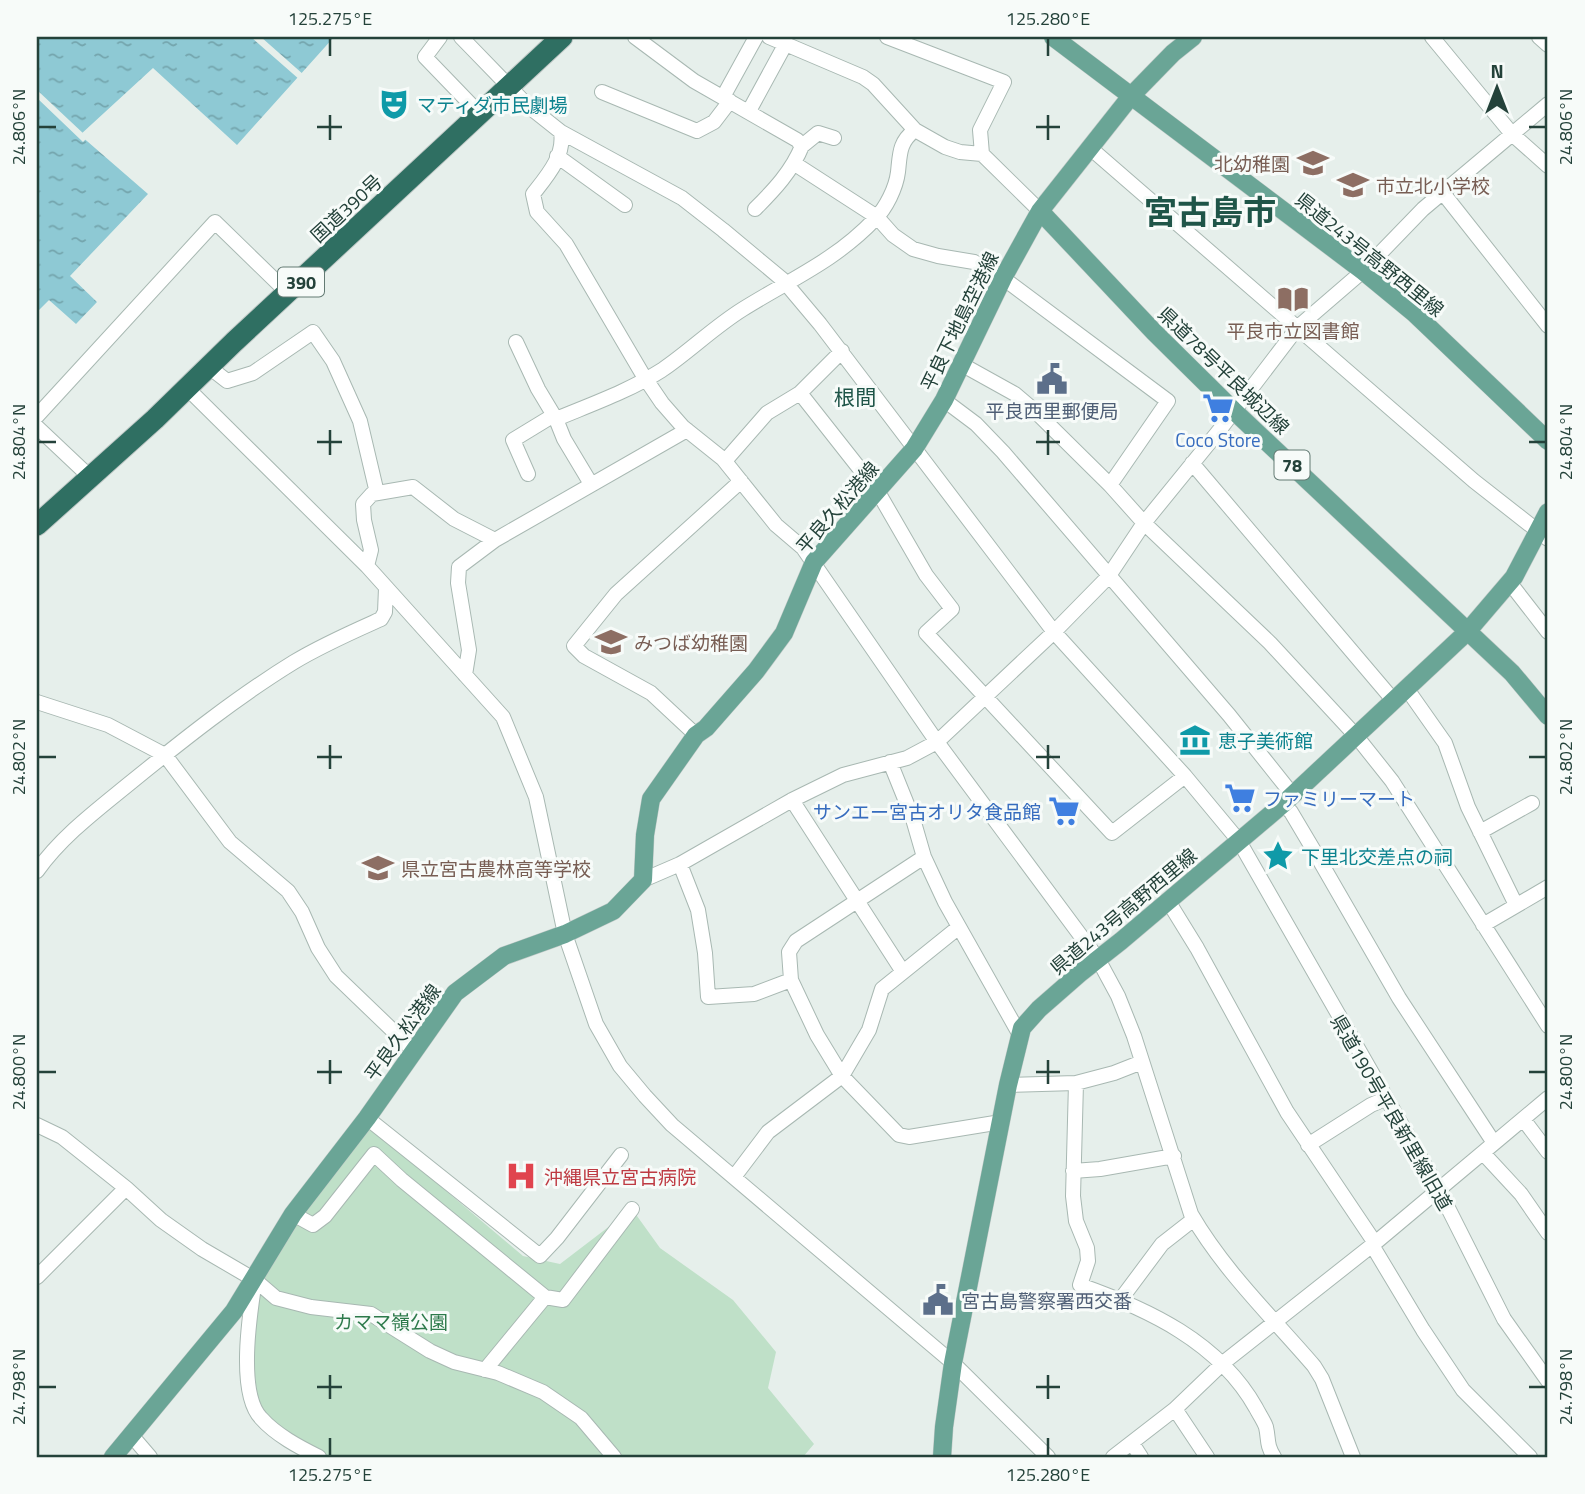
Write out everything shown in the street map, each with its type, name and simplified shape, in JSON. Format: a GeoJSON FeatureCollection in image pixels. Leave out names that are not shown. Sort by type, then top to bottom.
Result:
{"type":"FeatureCollection","features":[{"type":"Feature","properties":{"kind":"highway","name":"国道390号"},"geometry":{"type":"LineString","coordinates":[[37,524],[187,388],[562,37]]}},
{"type":"Feature","properties":{"kind":"main road"},"geometry":{"type":"LineString","coordinates":[[1040,211],[1131,96],[1173,53],[1193,37]]}},
{"type":"Feature","properties":{"kind":"main road","name":"県道243号高野西里線"},"geometry":{"type":"LineString","coordinates":[[1061,40],[1363,271],[1414,313],[1548,441]]}},
{"type":"Feature","properties":{"kind":"main road","name":"平良下地島空港線"},"geometry":{"type":"LineString","coordinates":[[915,449],[944,400],[1003,278],[1040,211]]}},
{"type":"Feature","properties":{"kind":"main road","name":"県道78号平良城辺線"},"geometry":{"type":"LineString","coordinates":[[1040,211],[1145,323],[1233,410],[1512,673],[1548,716]]}},
{"type":"Feature","properties":{"kind":"main road","name":"平良久松港線"},"geometry":{"type":"LineString","coordinates":[[114,1457],[234,1311],[293,1214],[367,1118],[455,993],[504,956],[565,934],[613,911],[643,880],[645,835],[651,799],[696,735],[706,728],[784,633],[814,562],[915,449]]}},
{"type":"Feature","properties":{"kind":"main road","name":"県道243号高野西里線"},"geometry":{"type":"LineString","coordinates":[[942,1457],[943,1427],[953,1363],[1008,1085],[1022,1028],[1040,1009],[1357,737],[1467,632],[1510,583],[1543,536],[1548,512]]}},
{"type":"Feature","properties":{"kind":"street"},"geometry":{"type":"LineString","coordinates":[[440,37],[425,57],[480,114]]}},
{"type":"Feature","properties":{"kind":"street","name":"県道190号平良新里線旧道"},"geometry":{"type":"LineString","coordinates":[[461,37],[527,105],[561,132],[682,198],[785,283],[842,351],[1054,632],[1185,776],[1239,841],[1439,1190],[1504,1319],[1543,1364],[1548,1381]]}},
{"type":"Feature","properties":{"kind":"street"},"geometry":{"type":"LineString","coordinates":[[635,37],[694,81],[749,111],[797,140],[802,146]]}},
{"type":"Feature","properties":{"kind":"street"},"geometry":{"type":"LineString","coordinates":[[602,92],[697,131],[714,122],[756,37]]}},
{"type":"Feature","properties":{"kind":"street"},"geometry":{"type":"LineString","coordinates":[[769,37],[863,77],[873,84],[915,130],[944,147],[982,154],[1040,211]]}},
{"type":"Feature","properties":{"kind":"street"},"geometry":{"type":"LineString","coordinates":[[1432,37],[1511,134],[1548,166]]}},
{"type":"Feature","properties":{"kind":"street"},"geometry":{"type":"LineString","coordinates":[[1539,37],[1548,45]]}},
{"type":"Feature","properties":{"kind":"street"},"geometry":{"type":"LineString","coordinates":[[894,38],[1004,82],[980,130],[982,154]]}},
{"type":"Feature","properties":{"kind":"street"},"geometry":{"type":"LineString","coordinates":[[749,111],[785,45]]}},
{"type":"Feature","properties":{"kind":"street"},"geometry":{"type":"LineString","coordinates":[[643,880],[680,864],[792,800],[843,775],[907,758],[937,741],[1054,632],[1108,577],[1144,523],[1298,327],[1363,271],[1423,209],[1548,104]]}},
{"type":"Feature","properties":{"kind":"street"},"geometry":{"type":"LineString","coordinates":[[528,474],[513,440],[555,417],[664,369],[725,320],[845,248],[877,217],[889,199],[898,174],[898,153],[906,137],[915,130]]}},
{"type":"Feature","properties":{"kind":"street"},"geometry":{"type":"LineString","coordinates":[[561,132],[563,142],[553,168],[533,194],[537,212],[571,252],[662,403],[687,430],[725,461],[776,525],[803,548],[814,562],[937,741],[1098,959],[1118,996],[1194,1219],[1243,1287],[1322,1379],[1353,1457]]}},
{"type":"Feature","properties":{"kind":"street"},"geometry":{"type":"LineString","coordinates":[[755,209],[795,164],[802,146],[818,133],[834,138]]}},
{"type":"Feature","properties":{"kind":"street"},"geometry":{"type":"LineString","coordinates":[[1089,147],[1474,481],[1543,536]]}},
{"type":"Feature","properties":{"kind":"street"},"geometry":{"type":"LineString","coordinates":[[557,156],[625,205]]}},
{"type":"Feature","properties":{"kind":"street"},"geometry":{"type":"LineString","coordinates":[[795,164],[877,217],[893,235],[913,249],[974,261],[1003,278],[1168,401],[1110,485]]}},
{"type":"Feature","properties":{"kind":"street"},"geometry":{"type":"LineString","coordinates":[[1443,192],[1548,326]]}},
{"type":"Feature","properties":{"kind":"street"},"geometry":{"type":"LineString","coordinates":[[37,416],[215,222],[288,293]]}},
{"type":"Feature","properties":{"kind":"street"},"geometry":{"type":"LineString","coordinates":[[209,367],[227,381],[253,373],[313,332],[333,360],[360,421],[377,493]]}},
{"type":"Feature","properties":{"kind":"street"},"geometry":{"type":"LineString","coordinates":[[516,342],[564,439],[591,484]]}},
{"type":"Feature","properties":{"kind":"street"},"geometry":{"type":"LineString","coordinates":[[725,461],[767,413],[800,393],[842,351]]}},
{"type":"Feature","properties":{"kind":"street"},"geometry":{"type":"LineString","coordinates":[[961,365],[1015,394],[1110,485],[1144,523],[1270,643],[1357,737],[1392,781],[1548,1026]]}},
{"type":"Feature","properties":{"kind":"street"},"geometry":{"type":"LineString","coordinates":[[187,388],[367,566],[503,718],[536,797],[565,934],[596,1024],[620,1066],[673,1125],[953,1363],[1048,1457]]}},
{"type":"Feature","properties":{"kind":"street"},"geometry":{"type":"LineString","coordinates":[[800,393],[878,492],[926,575],[952,609],[926,633],[1112,833],[1185,776]]}},
{"type":"Feature","properties":{"kind":"street"},"geometry":{"type":"LineString","coordinates":[[944,400],[976,424],[1003,453],[1229,715],[1287,799],[1296,822],[1489,1148],[1548,1233]]}},
{"type":"Feature","properties":{"kind":"street"},"geometry":{"type":"LineString","coordinates":[[37,427],[90,477]]}},
{"type":"Feature","properties":{"kind":"street"},"geometry":{"type":"LineString","coordinates":[[465,675],[469,650],[458,583],[459,567],[495,540],[687,430]]}},
{"type":"Feature","properties":{"kind":"street"},"geometry":{"type":"LineString","coordinates":[[1192,463],[1394,701]]}},
{"type":"Feature","properties":{"kind":"street"},"geometry":{"type":"LineString","coordinates":[[696,735],[651,692],[584,656],[574,646],[616,594],[741,481]]}},
{"type":"Feature","properties":{"kind":"street"},"geometry":{"type":"LineString","coordinates":[[367,566],[371,550],[363,504],[372,494],[413,487],[454,519],[495,540]]}},
{"type":"Feature","properties":{"kind":"street"},"geometry":{"type":"LineString","coordinates":[[1510,583],[1548,632]]}},
{"type":"Feature","properties":{"kind":"street"},"geometry":{"type":"LineString","coordinates":[[37,871],[77,826],[165,755],[294,662],[381,619],[385,612],[386,588]]}},
{"type":"Feature","properties":{"kind":"street"},"geometry":{"type":"LineString","coordinates":[[1407,689],[1445,743],[1468,807],[1516,905]]}},
{"type":"Feature","properties":{"kind":"street"},"geometry":{"type":"LineString","coordinates":[[39,707],[108,725],[165,755],[230,842],[288,891],[336,976],[413,1050]]}},
{"type":"Feature","properties":{"kind":"street"},"geometry":{"type":"LineString","coordinates":[[890,762],[913,819],[924,857],[959,928],[1020,1035]]}},
{"type":"Feature","properties":{"kind":"street"},"geometry":{"type":"LineString","coordinates":[[792,800],[903,972]]}},
{"type":"Feature","properties":{"kind":"street"},"geometry":{"type":"LineString","coordinates":[[1480,832],[1532,803]]}},
{"type":"Feature","properties":{"kind":"street"},"geometry":{"type":"LineString","coordinates":[[924,857],[791,946],[791,980],[817,1035],[842,1076],[899,1135],[909,1137],[1001,1122]]}},
{"type":"Feature","properties":{"kind":"street"},"geometry":{"type":"LineString","coordinates":[[680,864],[698,910],[708,997],[754,994],[791,980]]}},
{"type":"Feature","properties":{"kind":"street"},"geometry":{"type":"LineString","coordinates":[[1483,925],[1548,887]]}},
{"type":"Feature","properties":{"kind":"street"},"geometry":{"type":"LineString","coordinates":[[1168,901],[1203,959],[1268,1081],[1374,1244],[1423,1330],[1463,1390],[1530,1457]]}},
{"type":"Feature","properties":{"kind":"street"},"geometry":{"type":"LineString","coordinates":[[734,1177],[768,1132],[842,1076],[869,1030],[882,989],[959,928]]}},
{"type":"Feature","properties":{"kind":"street"},"geometry":{"type":"LineString","coordinates":[[1008,1085],[1076,1083],[1142,1062]]}},
{"type":"Feature","properties":{"kind":"street"},"geometry":{"type":"LineString","coordinates":[[1076,1083],[1073,1196],[1076,1221],[1087,1248],[1088,1261],[1080,1285],[1121,1299],[1164,1320],[1223,1363],[1255,1406],[1266,1427],[1267,1446],[1274,1457]]}},
{"type":"Feature","properties":{"kind":"street"},"geometry":{"type":"LineString","coordinates":[[1113,1457],[1175,1409],[1223,1363],[1374,1244],[1548,1098]]}},
{"type":"Feature","properties":{"kind":"street"},"geometry":{"type":"LineString","coordinates":[[1308,1145],[1385,1099]]}},
{"type":"Feature","properties":{"kind":"street"},"geometry":{"type":"LineString","coordinates":[[367,1118],[540,1256],[621,1155]]}},
{"type":"Feature","properties":{"kind":"street"},"geometry":{"type":"LineString","coordinates":[[1523,1119],[1548,1152]]}},
{"type":"Feature","properties":{"kind":"street"},"geometry":{"type":"LineString","coordinates":[[37,1125],[62,1137],[161,1220],[202,1249],[255,1280],[276,1298],[311,1307],[371,1314],[430,1351],[454,1362],[485,1370],[543,1392],[580,1418],[614,1457]]}},
{"type":"Feature","properties":{"kind":"street"},"geometry":{"type":"LineString","coordinates":[[293,1214],[313,1225],[325,1216],[374,1154],[429,1203],[545,1297],[563,1300],[632,1209]]}},
{"type":"Feature","properties":{"kind":"street"},"geometry":{"type":"LineString","coordinates":[[1073,1171],[1174,1156]]}},
{"type":"Feature","properties":{"kind":"street"},"geometry":{"type":"LineString","coordinates":[[37,1277],[126,1188]]}},
{"type":"Feature","properties":{"kind":"street"},"geometry":{"type":"LineString","coordinates":[[1121,1299],[1162,1244],[1194,1219]]}},
{"type":"Feature","properties":{"kind":"street"},"geometry":{"type":"LineString","coordinates":[[255,1280],[247,1340],[249,1383],[254,1407],[259,1416],[276,1432],[318,1457]]}},
{"type":"Feature","properties":{"kind":"street"},"geometry":{"type":"LineString","coordinates":[[485,1370],[545,1297]]}},
{"type":"Feature","properties":{"kind":"street"},"geometry":{"type":"LineString","coordinates":[[1175,1409],[1208,1457]]}},
{"type":"Feature","properties":{"kind":"street"},"geometry":{"type":"LineString","coordinates":[[132,1436],[150,1457]]}},
{"type":"Feature","properties":{"kind":"street"},"geometry":{"type":"LineString","coordinates":[[1132,1443],[1142,1457]]}},
{"type":"Feature","properties":{"kind":"green space","name":"カママ嶺公園"},"geometry":{"type":"Polygon","coordinates":[[[368,1125],[523,1256],[560,1264],[632,1209],[660,1248],[733,1300],[776,1352],[768,1388],[814,1444],[803,1457],[319,1457],[259,1416],[249,1379],[251,1285],[368,1125]]]}},
{"type":"Feature","properties":{"kind":"water"},"geometry":{"type":"Polygon","coordinates":[[[37,37],[334,37],[237,145],[153,68],[80,135],[148,194],[70,276],[97,302],[76,324],[49,300],[37,312],[37,37]]]}},
{"type":"Feature","properties":{"kind":"pier"},"geometry":{"type":"Polygon","coordinates":[[[251,37],[261,37],[304,75],[300,80],[251,37]]]}},
{"type":"Feature","properties":{"kind":"pier"},"geometry":{"type":"Polygon","coordinates":[[[37,90],[85,135],[87,138],[83,142],[37,98],[37,90]]]}},
{"type":"Feature","properties":{"kind":"place","name":"マティダ市民劇場"},"geometry":{"type":"Point","coordinates":[394,104]}},
{"type":"Feature","properties":{"kind":"place","name":"北幼稚園"},"geometry":{"type":"Point","coordinates":[1313,163]}},
{"type":"Feature","properties":{"kind":"place","name":"市立北小学校"},"geometry":{"type":"Point","coordinates":[1353,185]}},
{"type":"Feature","properties":{"kind":"place","name":"平良市立図書館"},"geometry":{"type":"Point","coordinates":[1293,299]}},
{"type":"Feature","properties":{"kind":"place","name":"平良西里郵便局"},"geometry":{"type":"Point","coordinates":[1052,379]}},
{"type":"Feature","properties":{"kind":"place","name":"Coco Store"},"geometry":{"type":"Point","coordinates":[1218,408]}},
{"type":"Feature","properties":{"kind":"place","name":"みつば幼稚園"},"geometry":{"type":"Point","coordinates":[611,642]}},
{"type":"Feature","properties":{"kind":"place","name":"恵子美術館"},"geometry":{"type":"Point","coordinates":[1195,740]}},
{"type":"Feature","properties":{"kind":"place","name":"ファミリーマート"},"geometry":{"type":"Point","coordinates":[1240,798]}},
{"type":"Feature","properties":{"kind":"place","name":"サンエー宮古オリタ食品館"},"geometry":{"type":"Point","coordinates":[1064,811]}},
{"type":"Feature","properties":{"kind":"place","name":"下里北交差点の祠"},"geometry":{"type":"Point","coordinates":[1278,856]}},
{"type":"Feature","properties":{"kind":"place","name":"県立宮古農林高等学校"},"geometry":{"type":"Point","coordinates":[378,868]}},
{"type":"Feature","properties":{"kind":"place","name":"沖縄県立宮古病院"},"geometry":{"type":"Point","coordinates":[521,1176]}},
{"type":"Feature","properties":{"kind":"place","name":"宮古島警察署西交番"},"geometry":{"type":"Point","coordinates":[938,1300]}},
{"type":"Feature","properties":{"kind":"district","name":"宮古島市"},"geometry":{"type":"Point","coordinates":[1210,212]}},
{"type":"Feature","properties":{"kind":"district","name":"根間"},"geometry":{"type":"Point","coordinates":[855,397]}}]}
